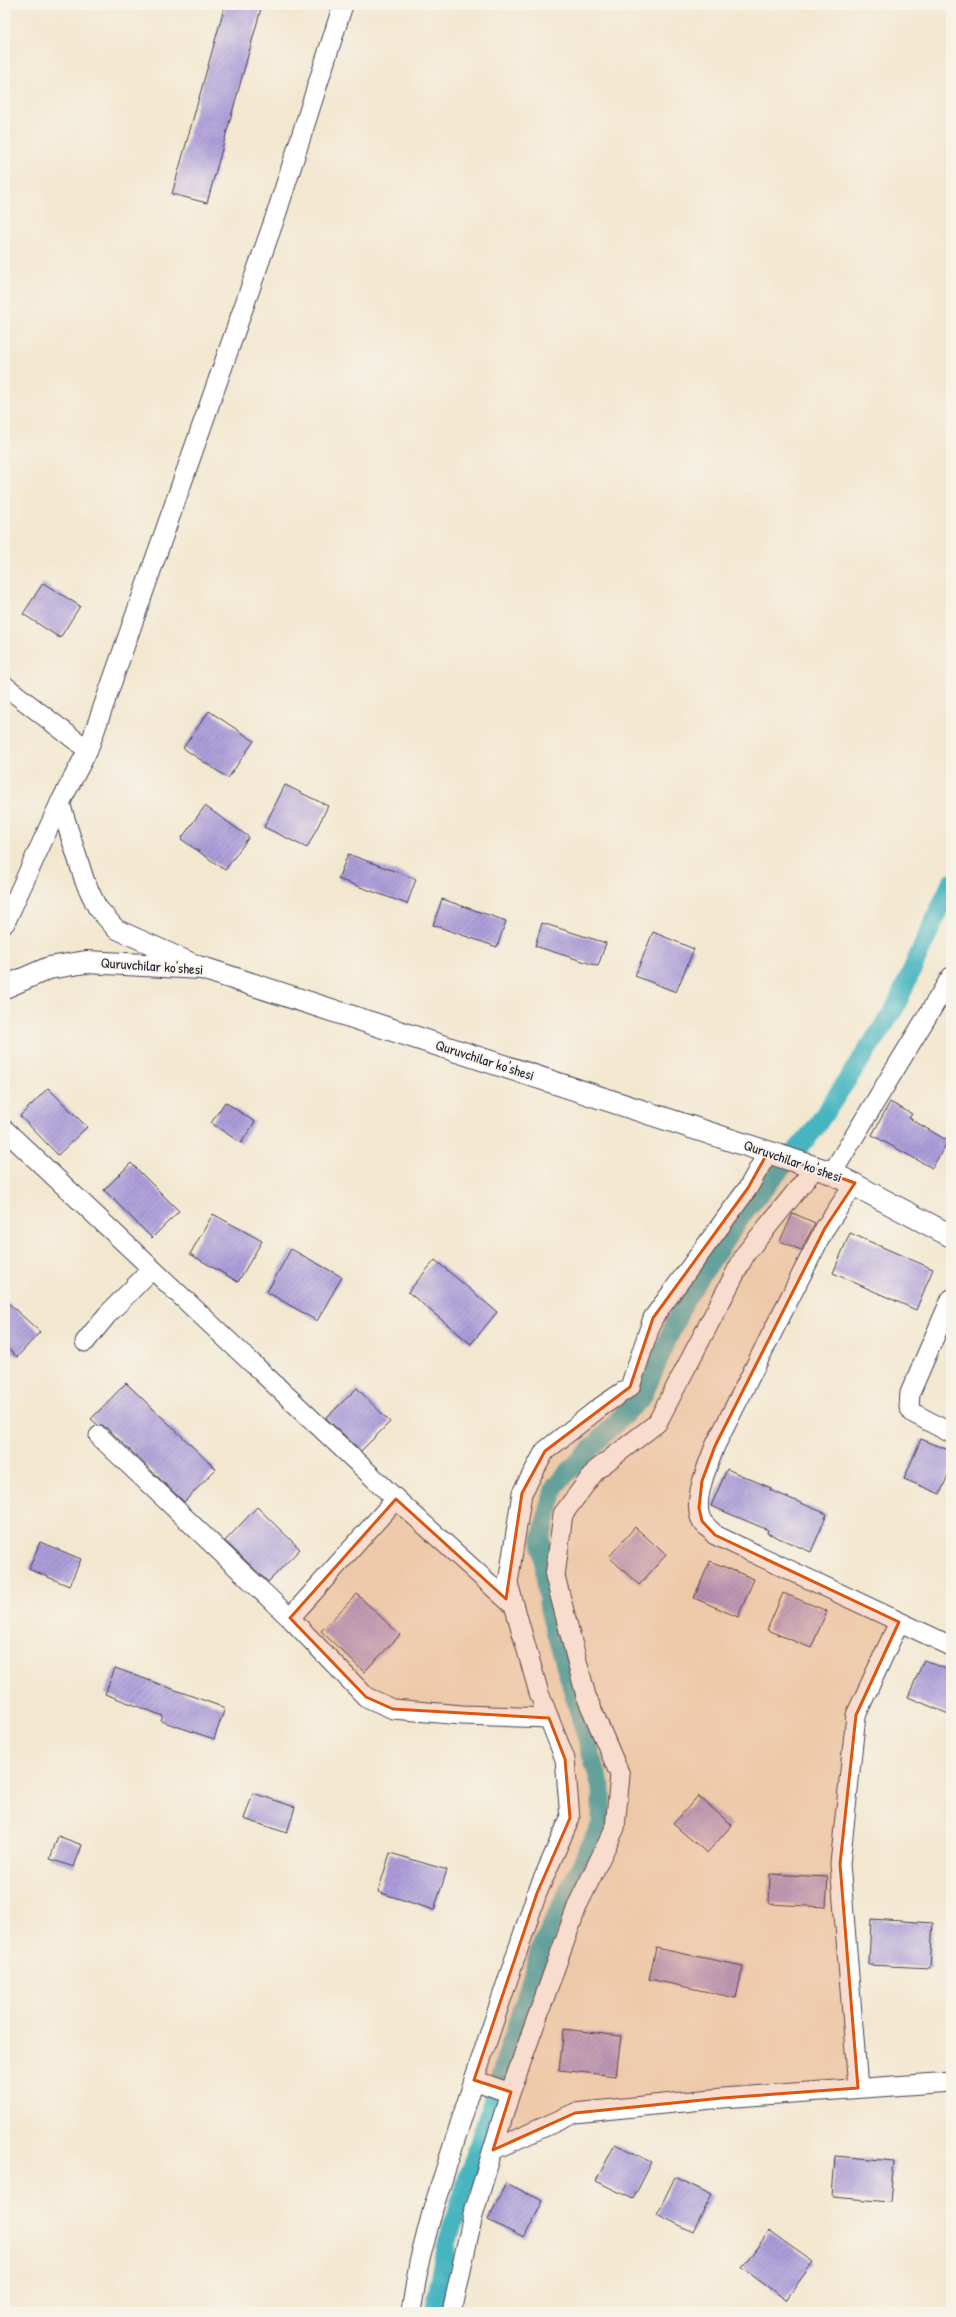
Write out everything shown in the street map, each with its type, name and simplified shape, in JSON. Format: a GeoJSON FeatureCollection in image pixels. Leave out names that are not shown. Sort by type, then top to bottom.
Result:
{"type":"FeatureCollection","features":[{"type":"Feature","properties":{"kind":"main road","name":"Quruvchilar ko'shesi"},"geometry":{"type":"LineString","coordinates":[[5,987],[49,968],[86,962],[202,968],[818,1169],[855,1184],[951,1236]]}},
{"type":"Feature","properties":{"kind":"street"},"geometry":{"type":"LineString","coordinates":[[5,923],[60,803],[88,750],[276,214],[343,5]]}},
{"type":"Feature","properties":{"kind":"street"},"geometry":{"type":"LineString","coordinates":[[5,686],[88,750]]}},
{"type":"Feature","properties":{"kind":"street"},"geometry":{"type":"LineString","coordinates":[[60,803],[85,882],[97,907],[116,929],[202,968]]}},
{"type":"Feature","properties":{"kind":"street"},"geometry":{"type":"LineString","coordinates":[[452,2312],[473,2215],[493,2150],[507,2092],[578,1904],[615,1828],[620,1775],[586,1696],[555,1576],[563,1514],[596,1470],[657,1422],[746,1253],[818,1169],[951,977]]}},
{"type":"Feature","properties":{"kind":"street"},"geometry":{"type":"LineString","coordinates":[[5,1130],[396,1499],[515,1607]]}},
{"type":"Feature","properties":{"kind":"street"},"geometry":{"type":"LineString","coordinates":[[411,2312],[419,2263],[433,2209],[480,2082],[537,1893],[570,1818],[565,1759],[539,1693],[508,1583],[522,1493],[545,1451],[599,1408],[630,1387],[653,1318],[748,1188],[775,1154]]}},
{"type":"Feature","properties":{"kind":"street"},"geometry":{"type":"LineString","coordinates":[[855,1184],[824,1228],[715,1446],[702,1481],[699,1508],[702,1521],[715,1534],[951,1646]]}},
{"type":"Feature","properties":{"kind":"street"},"geometry":{"type":"LineString","coordinates":[[85,1342],[107,1315],[152,1269]]}},
{"type":"Feature","properties":{"kind":"street"},"geometry":{"type":"LineString","coordinates":[[951,1299],[910,1393],[909,1407],[913,1413],[951,1432]]}},
{"type":"Feature","properties":{"kind":"street"},"geometry":{"type":"LineString","coordinates":[[99,1436],[290,1618],[366,1697],[393,1709],[462,1715],[549,1718]]}},
{"type":"Feature","properties":{"kind":"street"},"geometry":{"type":"LineString","coordinates":[[290,1618],[396,1499]]}},
{"type":"Feature","properties":{"kind":"street"},"geometry":{"type":"LineString","coordinates":[[858,2088],[840,1864],[856,1715],[899,1622]]}},
{"type":"Feature","properties":{"kind":"street"},"geometry":{"type":"LineString","coordinates":[[480,2082],[507,2092]]}},
{"type":"Feature","properties":{"kind":"street"},"geometry":{"type":"LineString","coordinates":[[493,2150],[575,2114],[722,2098],[951,2082]]}},
{"type":"Feature","properties":{"kind":"highlighted area"},"geometry":{"type":"Polygon","coordinates":[[[768,1152],[855,1183],[825,1228],[715,1446],[702,1481],[699,1508],[702,1521],[715,1535],[899,1622],[856,1715],[840,1864],[858,2088],[722,2098],[575,2113],[493,2150],[511,2092],[474,2080],[537,1893],[570,1818],[565,1759],[549,1718],[393,1709],[366,1697],[290,1618],[396,1499],[506,1599],[522,1493],[545,1451],[630,1387],[653,1318],[748,1188],[768,1152]]]}},
{"type":"Feature","properties":{"kind":"building"},"geometry":{"type":"Polygon","coordinates":[[[225,5],[262,5],[207,203],[172,194],[225,5]]]}},
{"type":"Feature","properties":{"kind":"building"},"geometry":{"type":"Polygon","coordinates":[[[43,583],[80,606],[60,638],[23,614],[43,583]]]}},
{"type":"Feature","properties":{"kind":"building"},"geometry":{"type":"Polygon","coordinates":[[[209,711],[254,741],[228,778],[183,748],[209,711]]]}},
{"type":"Feature","properties":{"kind":"building"},"geometry":{"type":"Polygon","coordinates":[[[285,785],[328,806],[307,848],[264,827],[285,785]]]}},
{"type":"Feature","properties":{"kind":"building"},"geometry":{"type":"Polygon","coordinates":[[[205,806],[249,837],[225,870],[181,839],[205,806]]]}},
{"type":"Feature","properties":{"kind":"building"},"geometry":{"type":"Polygon","coordinates":[[[348,854],[416,879],[407,904],[338,879],[348,854]]]}},
{"type":"Feature","properties":{"kind":"building"},"geometry":{"type":"Polygon","coordinates":[[[442,899],[506,921],[497,947],[433,925],[442,899]]]}},
{"type":"Feature","properties":{"kind":"building"},"geometry":{"type":"Polygon","coordinates":[[[542,923],[606,943],[598,966],[535,946],[542,923]]]}},
{"type":"Feature","properties":{"kind":"building"},"geometry":{"type":"Polygon","coordinates":[[[653,932],[694,949],[676,992],[635,976],[653,932]]]}},
{"type":"Feature","properties":{"kind":"building"},"geometry":{"type":"Polygon","coordinates":[[[48,1088],[87,1127],[58,1155],[20,1116],[48,1088]]]}},
{"type":"Feature","properties":{"kind":"building"},"geometry":{"type":"Polygon","coordinates":[[[225,1102],[255,1122],[241,1143],[211,1123],[225,1102]]]}},
{"type":"Feature","properties":{"kind":"building"},"geometry":{"type":"Polygon","coordinates":[[[890,1102],[912,1114],[909,1118],[948,1141],[932,1168],[872,1135],[890,1102]]]}},
{"type":"Feature","properties":{"kind":"building"},"geometry":{"type":"Polygon","coordinates":[[[131,1163],[179,1211],[152,1238],[104,1190],[131,1163]]]}},
{"type":"Feature","properties":{"kind":"building"},"geometry":{"type":"Polygon","coordinates":[[[793,1213],[815,1223],[801,1250],[780,1241],[793,1213]]]}},
{"type":"Feature","properties":{"kind":"building"},"geometry":{"type":"Polygon","coordinates":[[[213,1214],[262,1241],[238,1282],[190,1254],[213,1214]]]}},
{"type":"Feature","properties":{"kind":"building"},"geometry":{"type":"Polygon","coordinates":[[[850,1233],[933,1269],[916,1310],[833,1273],[850,1233]]]}},
{"type":"Feature","properties":{"kind":"building"},"geometry":{"type":"Polygon","coordinates":[[[291,1249],[342,1277],[317,1321],[267,1292],[291,1249]]]}},
{"type":"Feature","properties":{"kind":"building"},"geometry":{"type":"Polygon","coordinates":[[[435,1260],[497,1312],[471,1344],[408,1292],[435,1260]]]}},
{"type":"Feature","properties":{"kind":"building"},"geometry":{"type":"Polygon","coordinates":[[[5,1300],[40,1332],[17,1357],[5,1346],[5,1300]]]}},
{"type":"Feature","properties":{"kind":"building"},"geometry":{"type":"Polygon","coordinates":[[[126,1383],[216,1469],[184,1502],[107,1428],[98,1425],[91,1419],[126,1383]]]}},
{"type":"Feature","properties":{"kind":"building"},"geometry":{"type":"Polygon","coordinates":[[[357,1388],[390,1422],[361,1451],[326,1418],[357,1388]]]}},
{"type":"Feature","properties":{"kind":"building"},"geometry":{"type":"Polygon","coordinates":[[[921,1439],[951,1451],[951,1468],[940,1494],[904,1479],[921,1439]]]}},
{"type":"Feature","properties":{"kind":"building"},"geometry":{"type":"Polygon","coordinates":[[[727,1469],[771,1488],[770,1490],[827,1514],[811,1552],[767,1533],[768,1530],[711,1506],[727,1469]]]}},
{"type":"Feature","properties":{"kind":"building"},"geometry":{"type":"Polygon","coordinates":[[[257,1507],[300,1549],[268,1582],[225,1541],[257,1507]]]}},
{"type":"Feature","properties":{"kind":"building"},"geometry":{"type":"Polygon","coordinates":[[[635,1527],[666,1555],[639,1585],[609,1557],[635,1527]]]}},
{"type":"Feature","properties":{"kind":"building"},"geometry":{"type":"Polygon","coordinates":[[[40,1542],[81,1559],[69,1586],[29,1569],[40,1542]]]}},
{"type":"Feature","properties":{"kind":"building"},"geometry":{"type":"Polygon","coordinates":[[[710,1561],[754,1579],[738,1617],[694,1598],[710,1561]]]}},
{"type":"Feature","properties":{"kind":"building"},"geometry":{"type":"Polygon","coordinates":[[[783,1593],[827,1611],[811,1648],[767,1630],[783,1593]]]}},
{"type":"Feature","properties":{"kind":"building"},"geometry":{"type":"Polygon","coordinates":[[[357,1594],[400,1635],[364,1672],[321,1631],[357,1594]]]}},
{"type":"Feature","properties":{"kind":"building"},"geometry":{"type":"Polygon","coordinates":[[[924,1660],[951,1671],[951,1715],[908,1697],[924,1660]]]}},
{"type":"Feature","properties":{"kind":"building"},"geometry":{"type":"Polygon","coordinates":[[[115,1668],[225,1708],[214,1739],[161,1721],[163,1716],[105,1694],[115,1668]]]}},
{"type":"Feature","properties":{"kind":"building"},"geometry":{"type":"Polygon","coordinates":[[[253,1793],[295,1807],[287,1833],[244,1819],[253,1793]]]}},
{"type":"Feature","properties":{"kind":"building"},"geometry":{"type":"Polygon","coordinates":[[[698,1796],[732,1825],[707,1853],[673,1824],[698,1796]]]}},
{"type":"Feature","properties":{"kind":"building"},"geometry":{"type":"Polygon","coordinates":[[[58,1836],[82,1845],[74,1867],[50,1859],[58,1836]]]}},
{"type":"Feature","properties":{"kind":"building"},"geometry":{"type":"Polygon","coordinates":[[[390,1853],[447,1870],[434,1910],[378,1892],[390,1853]]]}},
{"type":"Feature","properties":{"kind":"building"},"geometry":{"type":"Polygon","coordinates":[[[770,1874],[828,1877],[826,1907],[769,1904],[770,1874]]]}},
{"type":"Feature","properties":{"kind":"building"},"geometry":{"type":"Polygon","coordinates":[[[871,1919],[933,1923],[930,1968],[869,1965],[871,1919]]]}},
{"type":"Feature","properties":{"kind":"building"},"geometry":{"type":"Polygon","coordinates":[[[656,1948],[743,1966],[736,1998],[649,1979],[656,1948]]]}},
{"type":"Feature","properties":{"kind":"building"},"geometry":{"type":"Polygon","coordinates":[[[564,2029],[621,2036],[616,2076],[559,2070],[564,2029]]]}},
{"type":"Feature","properties":{"kind":"building"},"geometry":{"type":"Polygon","coordinates":[[[615,2144],[652,2162],[633,2199],[596,2181],[615,2144]]]}},
{"type":"Feature","properties":{"kind":"building"},"geometry":{"type":"Polygon","coordinates":[[[835,2156],[894,2161],[890,2202],[832,2197],[835,2156]]]}},
{"type":"Feature","properties":{"kind":"building"},"geometry":{"type":"Polygon","coordinates":[[[675,2177],[712,2195],[693,2232],[657,2214],[675,2177]]]}},
{"type":"Feature","properties":{"kind":"building"},"geometry":{"type":"Polygon","coordinates":[[[506,2183],[543,2201],[524,2238],[488,2220],[506,2183]]]}},
{"type":"Feature","properties":{"kind":"building"},"geometry":{"type":"Polygon","coordinates":[[[769,2231],[813,2262],[786,2300],[742,2268],[769,2231]]]}},
{"type":"Feature","properties":{"kind":"waterway"},"geometry":{"type":"LineString","coordinates":[[434,2312],[447,2243],[542,1945],[601,1824],[601,1787],[549,1610],[541,1539],[555,1486],[617,1421],[642,1398],[685,1300],[745,1211],[813,1131],[894,1010],[951,883]]}}]}
